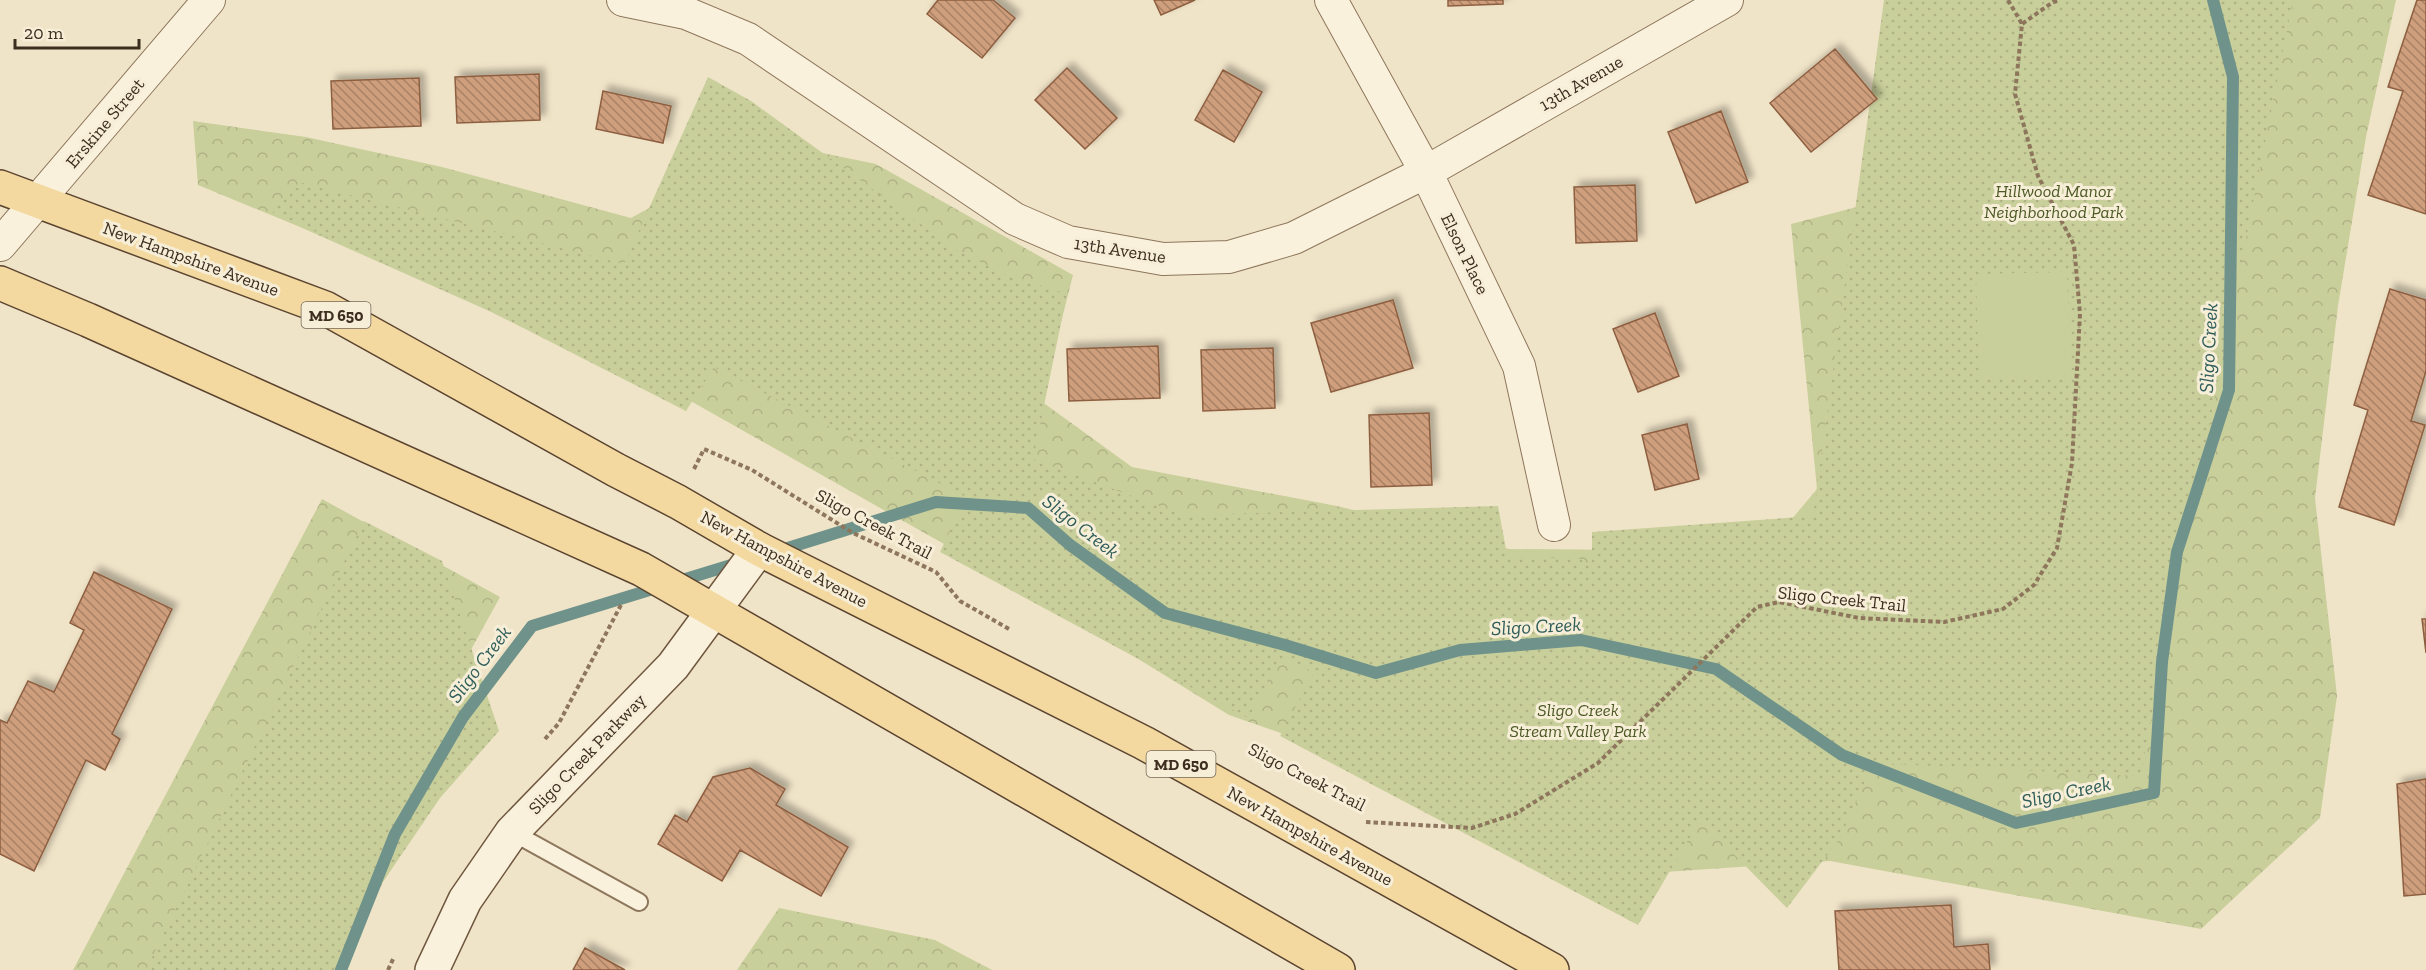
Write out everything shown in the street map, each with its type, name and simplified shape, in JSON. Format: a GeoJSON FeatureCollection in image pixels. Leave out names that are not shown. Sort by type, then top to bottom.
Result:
{"type":"FeatureCollection","features":[{"type":"Feature","properties":{"kind":"main road","name":"New Hampshire Avenue"},"geometry":{"type":"LineString","coordinates":[[0,187],[37,203],[325,308],[759,549],[1144,743],[1552,970]]}},
{"type":"Feature","properties":{"kind":"main road"},"geometry":{"type":"LineString","coordinates":[[0,283],[88,320],[641,569],[1338,970]]}},
{"type":"Feature","properties":{"kind":"street","name":"Erskine Street"},"geometry":{"type":"LineString","coordinates":[[0,246],[209,0]]}},
{"type":"Feature","properties":{"kind":"street","name":"13th Avenue"},"geometry":{"type":"LineString","coordinates":[[623,0],[686,13],[748,39],[1015,219],[1068,242],[1163,259],[1229,257],[1294,238],[1426,172],[1727,0]]}},
{"type":"Feature","properties":{"kind":"street","name":"Elson Place"},"geometry":{"type":"LineString","coordinates":[[1331,0],[1426,172],[1520,366],[1554,525]]}},
{"type":"Feature","properties":{"kind":"street","name":"Sligo Creek Parkway"},"geometry":{"type":"LineString","coordinates":[[432,970],[465,900],[512,832],[673,666],[759,549]]}},
{"type":"Feature","properties":{"kind":"lane"},"geometry":{"type":"LineString","coordinates":[[512,832],[639,902]]}},
{"type":"Feature","properties":{"kind":"path"},"geometry":{"type":"LineString","coordinates":[[2008,0],[2022,24],[2052,2],[2060,0]]}},
{"type":"Feature","properties":{"kind":"path","name":"Sligo Creek Trail"},"geometry":{"type":"LineString","coordinates":[[1356,818],[1366,822],[1472,828],[1515,814],[1598,763],[1757,607],[1779,602],[1859,618],[1944,622],[2003,609],[2034,585],[2057,548],[2072,463],[2080,314],[2074,244],[2038,176],[2015,94],[2022,24]]}},
{"type":"Feature","properties":{"kind":"path","name":"Sligo Creek Trail"},"geometry":{"type":"LineString","coordinates":[[696,464],[704,449],[752,470],[853,533],[936,572],[960,601],[1016,633]]}},
{"type":"Feature","properties":{"kind":"path"},"geometry":{"type":"LineString","coordinates":[[559,723],[611,623]]}},
{"type":"Feature","properties":{"kind":"green space"},"geometry":{"type":"Polygon","coordinates":[[[1884,0],[2293,0],[2140,776],[1873,763],[1840,838],[1787,908],[1700,820],[1638,925],[1280,736],[1314,672],[1283,657],[1248,718],[940,552],[966,497],[714,367],[686,411],[468,300],[272,212],[302,183],[624,264],[708,77],[751,101],[955,249],[1005,274],[1067,294],[1033,459],[1183,515],[1498,506],[1508,560],[1517,557],[1580,559],[1592,567],[1592,532],[1813,516],[1884,0]]]}},
{"type":"Feature","properties":{"kind":"green space"},"geometry":{"type":"Polygon","coordinates":[[[2041,0],[2396,0],[2366,137],[2338,306],[2315,498],[2337,696],[2320,818],[2201,929],[1830,861],[1635,874],[1326,749],[1229,715],[1038,597],[687,399],[300,227],[198,185],[193,121],[306,137],[442,167],[631,218],[769,142],[876,164],[1073,275],[1041,401],[1132,467],[1337,506],[1509,549],[1765,551],[1817,489],[1791,224],[1919,191],[2041,0]]]}},
{"type":"Feature","properties":{"kind":"green space"},"geometry":{"type":"Polygon","coordinates":[[[2067,272],[2070,377],[1979,379],[1976,274],[2067,272]]]}},
{"type":"Feature","properties":{"kind":"green space"},"geometry":{"type":"Polygon","coordinates":[[[322,499],[500,597],[295,970],[73,970],[322,499]]]}},
{"type":"Feature","properties":{"kind":"green space"},"geometry":{"type":"Polygon","coordinates":[[[364,521],[442,561],[499,731],[440,798],[383,882],[339,970],[146,970],[364,521]]]}},
{"type":"Feature","properties":{"kind":"green space"},"geometry":{"type":"Polygon","coordinates":[[[779,908],[935,940],[992,970],[737,970],[779,908]]]}},
{"type":"Feature","properties":{"kind":"building"},"geometry":{"type":"Polygon","coordinates":[[[938,0],[993,0],[1015,18],[982,58],[927,14],[938,0]]]}},
{"type":"Feature","properties":{"kind":"building"},"geometry":{"type":"Polygon","coordinates":[[[1154,0],[1195,0],[1161,15],[1154,0]]]}},
{"type":"Feature","properties":{"kind":"building"},"geometry":{"type":"Polygon","coordinates":[[[1448,0],[1503,0],[1503,4],[1448,6],[1448,0]]]}},
{"type":"Feature","properties":{"kind":"building"},"geometry":{"type":"Polygon","coordinates":[[[2417,0],[2426,0],[2426,214],[2368,195],[2403,91],[2388,87],[2417,0]]]}},
{"type":"Feature","properties":{"kind":"building"},"geometry":{"type":"Polygon","coordinates":[[[1835,49],[1877,99],[1811,152],[1770,103],[1835,49]]]}},
{"type":"Feature","properties":{"kind":"building"},"geometry":{"type":"Polygon","coordinates":[[[1067,68],[1117,118],[1085,149],[1035,100],[1067,68]]]}},
{"type":"Feature","properties":{"kind":"building"},"geometry":{"type":"Polygon","coordinates":[[[1223,70],[1262,92],[1234,142],[1195,120],[1223,70]]]}},
{"type":"Feature","properties":{"kind":"building"},"geometry":{"type":"Polygon","coordinates":[[[539,74],[540,120],[457,123],[455,77],[539,74]]]}},
{"type":"Feature","properties":{"kind":"building"},"geometry":{"type":"Polygon","coordinates":[[[419,78],[421,126],[333,129],[331,81],[419,78]]]}},
{"type":"Feature","properties":{"kind":"building"},"geometry":{"type":"Polygon","coordinates":[[[603,91],[671,106],[663,143],[596,129],[603,91]]]}},
{"type":"Feature","properties":{"kind":"building"},"geometry":{"type":"Polygon","coordinates":[[[1721,111],[1748,182],[1696,203],[1668,132],[1721,111]]]}},
{"type":"Feature","properties":{"kind":"building"},"geometry":{"type":"Polygon","coordinates":[[[1635,185],[1637,241],[1576,243],[1574,187],[1635,185]]]}},
{"type":"Feature","properties":{"kind":"building"},"geometry":{"type":"Polygon","coordinates":[[[2390,289],[2426,300],[2426,371],[2411,421],[2425,425],[2394,525],[2339,507],[2368,410],[2354,405],[2390,289]]]}},
{"type":"Feature","properties":{"kind":"building"},"geometry":{"type":"Polygon","coordinates":[[[1393,300],[1413,368],[1331,392],[1311,323],[1393,300]]]}},
{"type":"Feature","properties":{"kind":"building"},"geometry":{"type":"Polygon","coordinates":[[[1655,313],[1679,376],[1638,392],[1613,329],[1655,313]]]}},
{"type":"Feature","properties":{"kind":"building"},"geometry":{"type":"Polygon","coordinates":[[[1158,346],[1160,398],[1069,401],[1067,349],[1158,346]]]}},
{"type":"Feature","properties":{"kind":"building"},"geometry":{"type":"Polygon","coordinates":[[[1273,348],[1275,408],[1203,411],[1201,350],[1273,348]]]}},
{"type":"Feature","properties":{"kind":"building"},"geometry":{"type":"Polygon","coordinates":[[[1429,413],[1432,485],[1371,487],[1369,415],[1429,413]]]}},
{"type":"Feature","properties":{"kind":"building"},"geometry":{"type":"Polygon","coordinates":[[[1687,424],[1699,479],[1655,490],[1642,435],[1687,424]]]}},
{"type":"Feature","properties":{"kind":"building"},"geometry":{"type":"Polygon","coordinates":[[[94,572],[172,609],[112,734],[120,739],[105,770],[86,760],[34,871],[0,854],[0,720],[7,723],[28,681],[54,692],[84,630],[70,623],[94,572]]]}},
{"type":"Feature","properties":{"kind":"building"},"geometry":{"type":"Polygon","coordinates":[[[2422,619],[2426,619],[2426,653],[2422,619]]]}},
{"type":"Feature","properties":{"kind":"building"},"geometry":{"type":"Polygon","coordinates":[[[750,768],[785,789],[776,805],[848,847],[821,896],[740,850],[722,881],[658,844],[675,815],[687,822],[713,777],[750,768]]]}},
{"type":"Feature","properties":{"kind":"building"},"geometry":{"type":"Polygon","coordinates":[[[2426,779],[2426,894],[2404,896],[2397,784],[2426,779]]]}},
{"type":"Feature","properties":{"kind":"building"},"geometry":{"type":"Polygon","coordinates":[[[1951,905],[1954,947],[1988,944],[1990,970],[1839,970],[1835,911],[1951,905]]]}},
{"type":"Feature","properties":{"kind":"building"},"geometry":{"type":"Polygon","coordinates":[[[585,948],[625,970],[573,970],[585,948]]]}},
{"type":"Feature","properties":{"kind":"waterway","name":"Sligo Creek"},"geometry":{"type":"LineString","coordinates":[[778,551],[936,502],[1028,508],[1070,545],[1165,613],[1285,645],[1376,673],[1460,650],[1581,640],[1716,669],[1842,755],[2016,823],[2154,793],[2162,662],[2177,552],[2229,390],[2233,77],[2213,0]]}},
{"type":"Feature","properties":{"kind":"waterway","name":"Sligo Creek"},"geometry":{"type":"LineString","coordinates":[[341,970],[395,834],[463,717],[532,626],[741,562]]}},
{"type":"Feature","properties":{"kind":"park label","name":"Hillwood Manor Neighborhood Park"},"geometry":{"type":"Point","coordinates":[2054,201]}},
{"type":"Feature","properties":{"kind":"park label","name":"Sligo Creek Stream Valley Park"},"geometry":{"type":"Point","coordinates":[1578,720]}}]}
